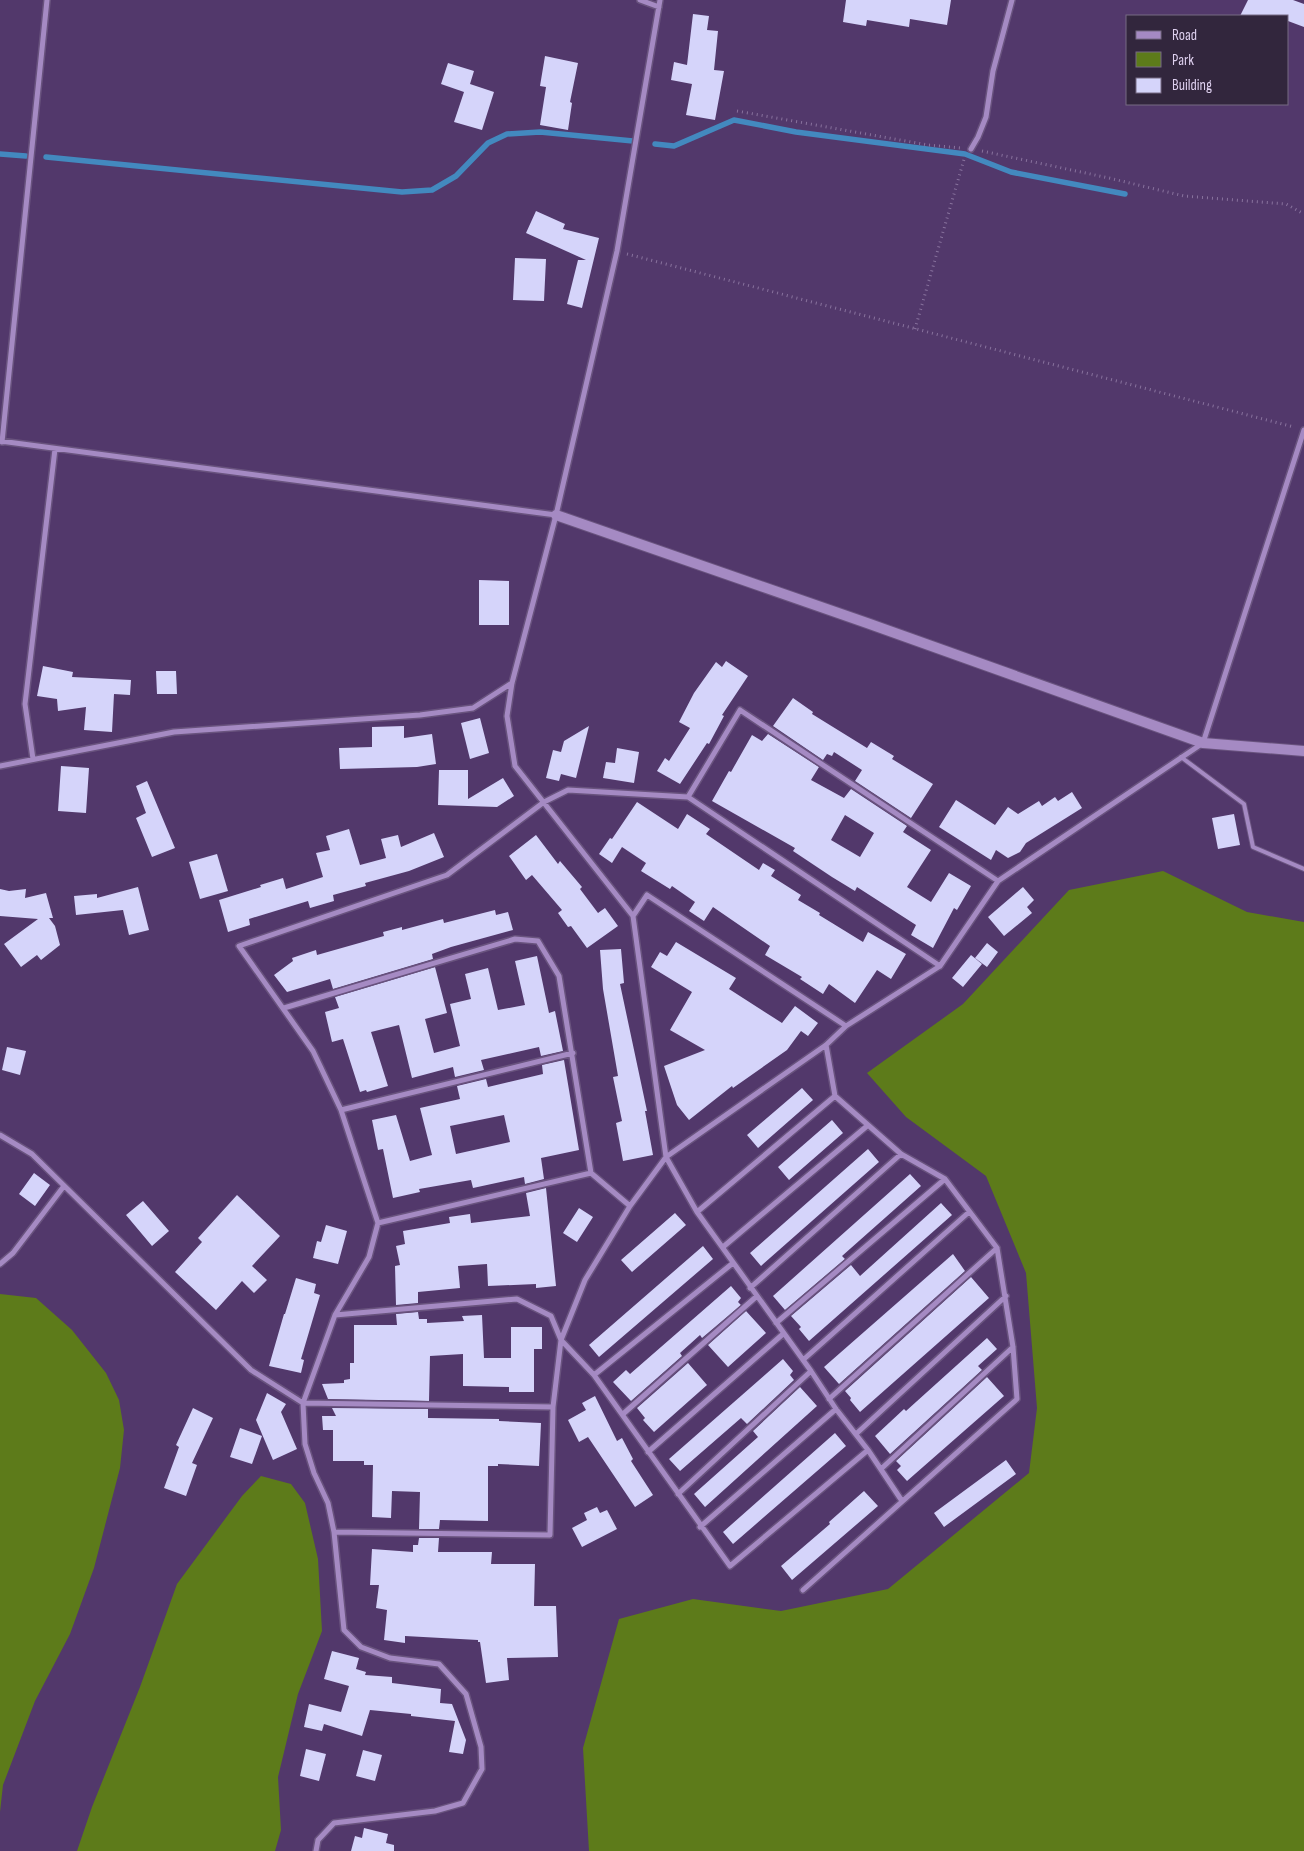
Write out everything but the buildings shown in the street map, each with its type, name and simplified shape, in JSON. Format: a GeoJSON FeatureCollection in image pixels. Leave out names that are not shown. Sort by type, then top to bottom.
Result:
{"type":"FeatureCollection","features":[{"type":"Feature","properties":{"kind":"street"},"geometry":{"type":"LineString","coordinates":[[47,0],[1,442],[556,516],[867,623],[1203,743],[1304,752]]}},
{"type":"Feature","properties":{"kind":"street"},"geometry":{"type":"LineString","coordinates":[[640,0],[659,7]]}},
{"type":"Feature","properties":{"kind":"street"},"geometry":{"type":"LineString","coordinates":[[660,0],[617,252],[556,516],[512,683],[507,716],[515,766],[633,916],[666,1157],[697,1212],[723,1247],[732,1263],[811,1371],[836,1409],[868,1450],[902,1500]]}},
{"type":"Feature","properties":{"kind":"street"},"geometry":{"type":"LineString","coordinates":[[971,149],[986,117],[993,71],[1012,0]]}},
{"type":"Feature","properties":{"kind":"street"},"geometry":{"type":"LineString","coordinates":[[334,1532],[550,1535],[552,1407],[561,1340],[585,1280],[630,1206],[666,1157],[826,1045],[846,1026],[940,966],[998,881],[1203,743],[1304,430]]}},
{"type":"Feature","properties":{"kind":"street"},"geometry":{"type":"LineString","coordinates":[[33,760],[25,704],[55,449]]}},
{"type":"Feature","properties":{"kind":"street"},"geometry":{"type":"LineString","coordinates":[[0,766],[174,732],[420,716],[473,708],[512,683]]}},
{"type":"Feature","properties":{"kind":"street"},"geometry":{"type":"LineString","coordinates":[[688,797],[740,710],[998,881]]}},
{"type":"Feature","properties":{"kind":"street"},"geometry":{"type":"LineString","coordinates":[[316,1851],[318,1840],[334,1823],[435,1811],[462,1803],[482,1768],[481,1746],[466,1694],[439,1664],[390,1658],[361,1647],[344,1630],[334,1532],[328,1503],[314,1473],[305,1444],[303,1403],[335,1315],[369,1257],[378,1222],[342,1110],[313,1051],[238,946],[447,875],[544,802],[568,790],[688,797],[940,966]]}},
{"type":"Feature","properties":{"kind":"street"},"geometry":{"type":"LineString","coordinates":[[633,916],[647,895],[846,1026]]}},
{"type":"Feature","properties":{"kind":"street"},"geometry":{"type":"LineString","coordinates":[[284,1008],[515,940],[538,941],[559,976],[591,1174],[630,1206]]}},
{"type":"Feature","properties":{"kind":"street"},"geometry":{"type":"LineString","coordinates":[[803,1590],[1017,1399],[1013,1347],[997,1248],[945,1179],[901,1154],[835,1096],[826,1045]]}},
{"type":"Feature","properties":{"kind":"street"},"geometry":{"type":"LineString","coordinates":[[342,1110],[572,1053]]}},
{"type":"Feature","properties":{"kind":"street"},"geometry":{"type":"LineString","coordinates":[[697,1212],[835,1096]]}},
{"type":"Feature","properties":{"kind":"street"},"geometry":{"type":"LineString","coordinates":[[723,1247],[868,1126]]}},
{"type":"Feature","properties":{"kind":"street"},"geometry":{"type":"LineString","coordinates":[[0,1135],[32,1154],[251,1370],[303,1403],[552,1407]]}},
{"type":"Feature","properties":{"kind":"street"},"geometry":{"type":"LineString","coordinates":[[750,1288],[901,1154]]}},
{"type":"Feature","properties":{"kind":"street"},"geometry":{"type":"LineString","coordinates":[[378,1222],[591,1174]]}},
{"type":"Feature","properties":{"kind":"street"},"geometry":{"type":"LineString","coordinates":[[776,1324],[945,1179]]}},
{"type":"Feature","properties":{"kind":"street"},"geometry":{"type":"LineString","coordinates":[[0,1264],[13,1253],[64,1186]]}},
{"type":"Feature","properties":{"kind":"street"},"geometry":{"type":"LineString","coordinates":[[803,1360],[970,1212]]}},
{"type":"Feature","properties":{"kind":"street"},"geometry":{"type":"LineString","coordinates":[[829,1399],[997,1248]]}},
{"type":"Feature","properties":{"kind":"street"},"geometry":{"type":"LineString","coordinates":[[594,1375],[732,1263]]}},
{"type":"Feature","properties":{"kind":"street"},"geometry":{"type":"LineString","coordinates":[[622,1414],[757,1296]]}},
{"type":"Feature","properties":{"kind":"street"},"geometry":{"type":"LineString","coordinates":[[856,1434],[1006,1296]]}},
{"type":"Feature","properties":{"kind":"street"},"geometry":{"type":"LineString","coordinates":[[335,1315],[517,1299],[551,1316],[561,1340],[594,1375],[700,1527],[730,1566],[868,1450]]}},
{"type":"Feature","properties":{"kind":"street"},"geometry":{"type":"LineString","coordinates":[[648,1452],[783,1334]]}},
{"type":"Feature","properties":{"kind":"street"},"geometry":{"type":"LineString","coordinates":[[881,1469],[1013,1347]]}},
{"type":"Feature","properties":{"kind":"street"},"geometry":{"type":"LineString","coordinates":[[678,1494],[811,1371]]}},
{"type":"Feature","properties":{"kind":"street"},"geometry":{"type":"LineString","coordinates":[[700,1527],[836,1409]]}},
{"type":"Feature","properties":{"kind":"lane"},"geometry":{"type":"LineString","coordinates":[[1182,757],[1244,804],[1253,847],[1304,869]]}},
{"type":"Feature","properties":{"kind":"path"},"geometry":{"type":"LineString","coordinates":[[737,111],[928,145],[971,149],[1184,196],[1286,204],[1304,214]]}},
{"type":"Feature","properties":{"kind":"path"},"geometry":{"type":"LineString","coordinates":[[915,329],[963,159]]}},
{"type":"Feature","properties":{"kind":"path"},"geometry":{"type":"LineString","coordinates":[[617,252],[1294,427]]}},
{"type":"Feature","properties":{"kind":"green space"},"geometry":{"type":"Polygon","coordinates":[[[1163,871],[1247,912],[1304,922],[1304,1851],[589,1851],[583,1748],[619,1619],[693,1599],[781,1611],[888,1589],[1029,1473],[1037,1408],[1026,1273],[986,1176],[906,1117],[867,1073],[963,1004],[1069,890],[1163,871]]]}},
{"type":"Feature","properties":{"kind":"green space"},"geometry":{"type":"Polygon","coordinates":[[[0,1294],[36,1298],[72,1330],[106,1373],[119,1400],[124,1430],[120,1468],[94,1568],[70,1634],[35,1701],[3,1785],[0,1812],[0,1294]]]}},
{"type":"Feature","properties":{"kind":"green space"},"geometry":{"type":"Polygon","coordinates":[[[261,1476],[291,1484],[305,1503],[318,1559],[322,1631],[298,1694],[278,1777],[281,1830],[275,1851],[77,1851],[177,1584],[242,1496],[261,1476]]]}},
{"type":"Feature","properties":{"kind":"waterway"},"geometry":{"type":"LineString","coordinates":[[655,144],[674,146],[734,120],[796,132],[965,154],[1011,172],[1125,194]]}},
{"type":"Feature","properties":{"kind":"waterway"},"geometry":{"type":"LineString","coordinates":[[46,157],[402,192],[432,190],[456,176],[488,143],[507,134],[540,132],[633,141]]}},
{"type":"Feature","properties":{"kind":"waterway"},"geometry":{"type":"LineString","coordinates":[[0,154],[26,156]]}}]}
